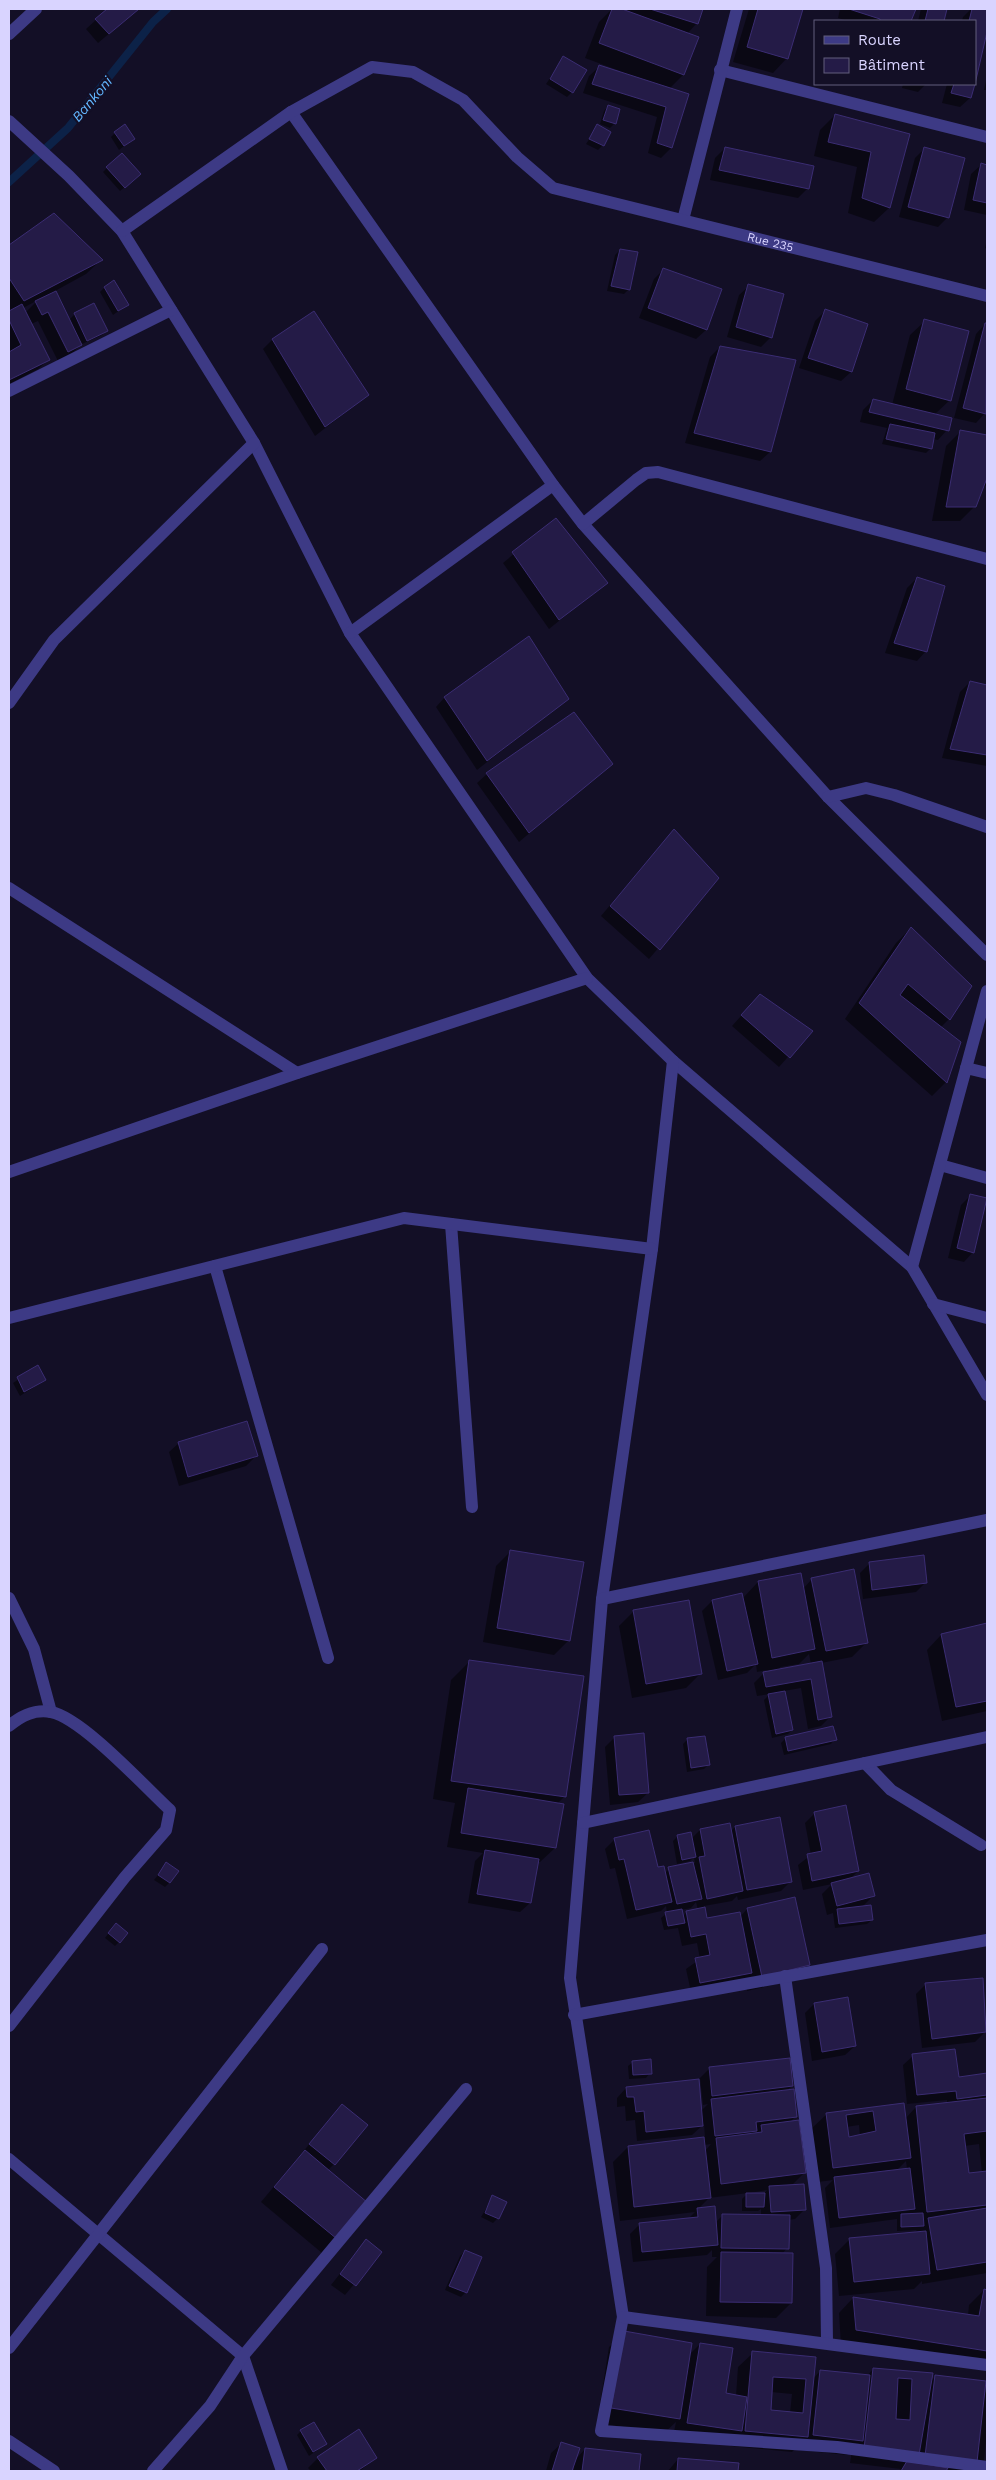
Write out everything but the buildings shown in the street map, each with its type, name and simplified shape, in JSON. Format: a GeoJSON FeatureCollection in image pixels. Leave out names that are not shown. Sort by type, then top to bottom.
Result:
{"type":"FeatureCollection","features":[{"type":"Feature","properties":{"kind":"street"},"geometry":{"type":"LineString","coordinates":[[9,34],[36,9]]}},
{"type":"Feature","properties":{"kind":"street"},"geometry":{"type":"LineString","coordinates":[[683,220],[736,9]]}},
{"type":"Feature","properties":{"kind":"street","name":"Rue 235"},"geometry":{"type":"LineString","coordinates":[[291,112],[372,67],[413,72],[463,100],[517,157],[553,188],[987,296]]}},
{"type":"Feature","properties":{"kind":"street"},"geometry":{"type":"LineString","coordinates":[[720,70],[987,137]]}},
{"type":"Feature","properties":{"kind":"street"},"geometry":{"type":"LineString","coordinates":[[122,231],[291,112],[553,485],[583,524],[828,797],[987,955]]}},
{"type":"Feature","properties":{"kind":"street"},"geometry":{"type":"LineString","coordinates":[[9,121],[69,176],[122,231],[254,443],[350,633],[587,978],[673,1061],[912,1267],[987,1395]]}},
{"type":"Feature","properties":{"kind":"street"},"geometry":{"type":"LineString","coordinates":[[9,391],[171,310]]}},
{"type":"Feature","properties":{"kind":"street"},"geometry":{"type":"LineString","coordinates":[[9,704],[54,640],[254,443]]}},
{"type":"Feature","properties":{"kind":"street"},"geometry":{"type":"LineString","coordinates":[[583,524],[646,473],[658,472],[987,559]]}},
{"type":"Feature","properties":{"kind":"street"},"geometry":{"type":"LineString","coordinates":[[350,633],[553,485]]}},
{"type":"Feature","properties":{"kind":"street"},"geometry":{"type":"LineString","coordinates":[[828,797],[866,788],[894,795],[987,826]]}},
{"type":"Feature","properties":{"kind":"street"},"geometry":{"type":"LineString","coordinates":[[9,888],[297,1073]]}},
{"type":"Feature","properties":{"kind":"street"},"geometry":{"type":"LineString","coordinates":[[9,1172],[297,1073],[587,978]]}},
{"type":"Feature","properties":{"kind":"street"},"geometry":{"type":"LineString","coordinates":[[912,1267],[987,991]]}},
{"type":"Feature","properties":{"kind":"street"},"geometry":{"type":"LineString","coordinates":[[673,1061],[652,1249],[602,1599],[570,1978],[574,2015],[623,2317],[601,2431],[837,2447],[987,2467]]}},
{"type":"Feature","properties":{"kind":"street"},"geometry":{"type":"LineString","coordinates":[[966,1068],[987,1073]]}},
{"type":"Feature","properties":{"kind":"street"},"geometry":{"type":"LineString","coordinates":[[940,1165],[987,1178]]}},
{"type":"Feature","properties":{"kind":"street"},"geometry":{"type":"LineString","coordinates":[[9,1318],[404,1218],[652,1249]]}},
{"type":"Feature","properties":{"kind":"street"},"geometry":{"type":"LineString","coordinates":[[451,1224],[472,1508]]}},
{"type":"Feature","properties":{"kind":"street"},"geometry":{"type":"LineString","coordinates":[[215,1266],[328,1658]]}},
{"type":"Feature","properties":{"kind":"street"},"geometry":{"type":"LineString","coordinates":[[933,1304],[987,1318]]}},
{"type":"Feature","properties":{"kind":"street"},"geometry":{"type":"LineString","coordinates":[[602,1599],[987,1520]]}},
{"type":"Feature","properties":{"kind":"street"},"geometry":{"type":"LineString","coordinates":[[9,1598],[34,1649],[51,1712]]}},
{"type":"Feature","properties":{"kind":"street"},"geometry":{"type":"LineString","coordinates":[[9,1726],[25,1714],[51,1712],[78,1724],[170,1810],[166,1830],[125,1877],[9,2026]]}},
{"type":"Feature","properties":{"kind":"street"},"geometry":{"type":"LineString","coordinates":[[583,1823],[987,1737]]}},
{"type":"Feature","properties":{"kind":"street"},"geometry":{"type":"LineString","coordinates":[[865,1763],[891,1790],[981,1845]]}},
{"type":"Feature","properties":{"kind":"street"},"geometry":{"type":"LineString","coordinates":[[574,2015],[987,1940]]}},
{"type":"Feature","properties":{"kind":"street"},"geometry":{"type":"LineString","coordinates":[[9,2348],[97,2233],[322,1949]]}},
{"type":"Feature","properties":{"kind":"street"},"geometry":{"type":"LineString","coordinates":[[785,1976],[826,2268],[827,2342]]}},
{"type":"Feature","properties":{"kind":"street"},"geometry":{"type":"LineString","coordinates":[[153,2471],[210,2406],[243,2356],[466,2089]]}},
{"type":"Feature","properties":{"kind":"street"},"geometry":{"type":"LineString","coordinates":[[9,2159],[243,2356],[282,2471]]}},
{"type":"Feature","properties":{"kind":"street"},"geometry":{"type":"LineString","coordinates":[[623,2317],[827,2342],[987,2365]]}},
{"type":"Feature","properties":{"kind":"street"},"geometry":{"type":"LineString","coordinates":[[9,2441],[54,2471]]}},
{"type":"Feature","properties":{"kind":"waterway","name":"Bankoni"},"geometry":{"type":"LineString","coordinates":[[9,182],[68,128],[153,22],[167,9]]}}]}
